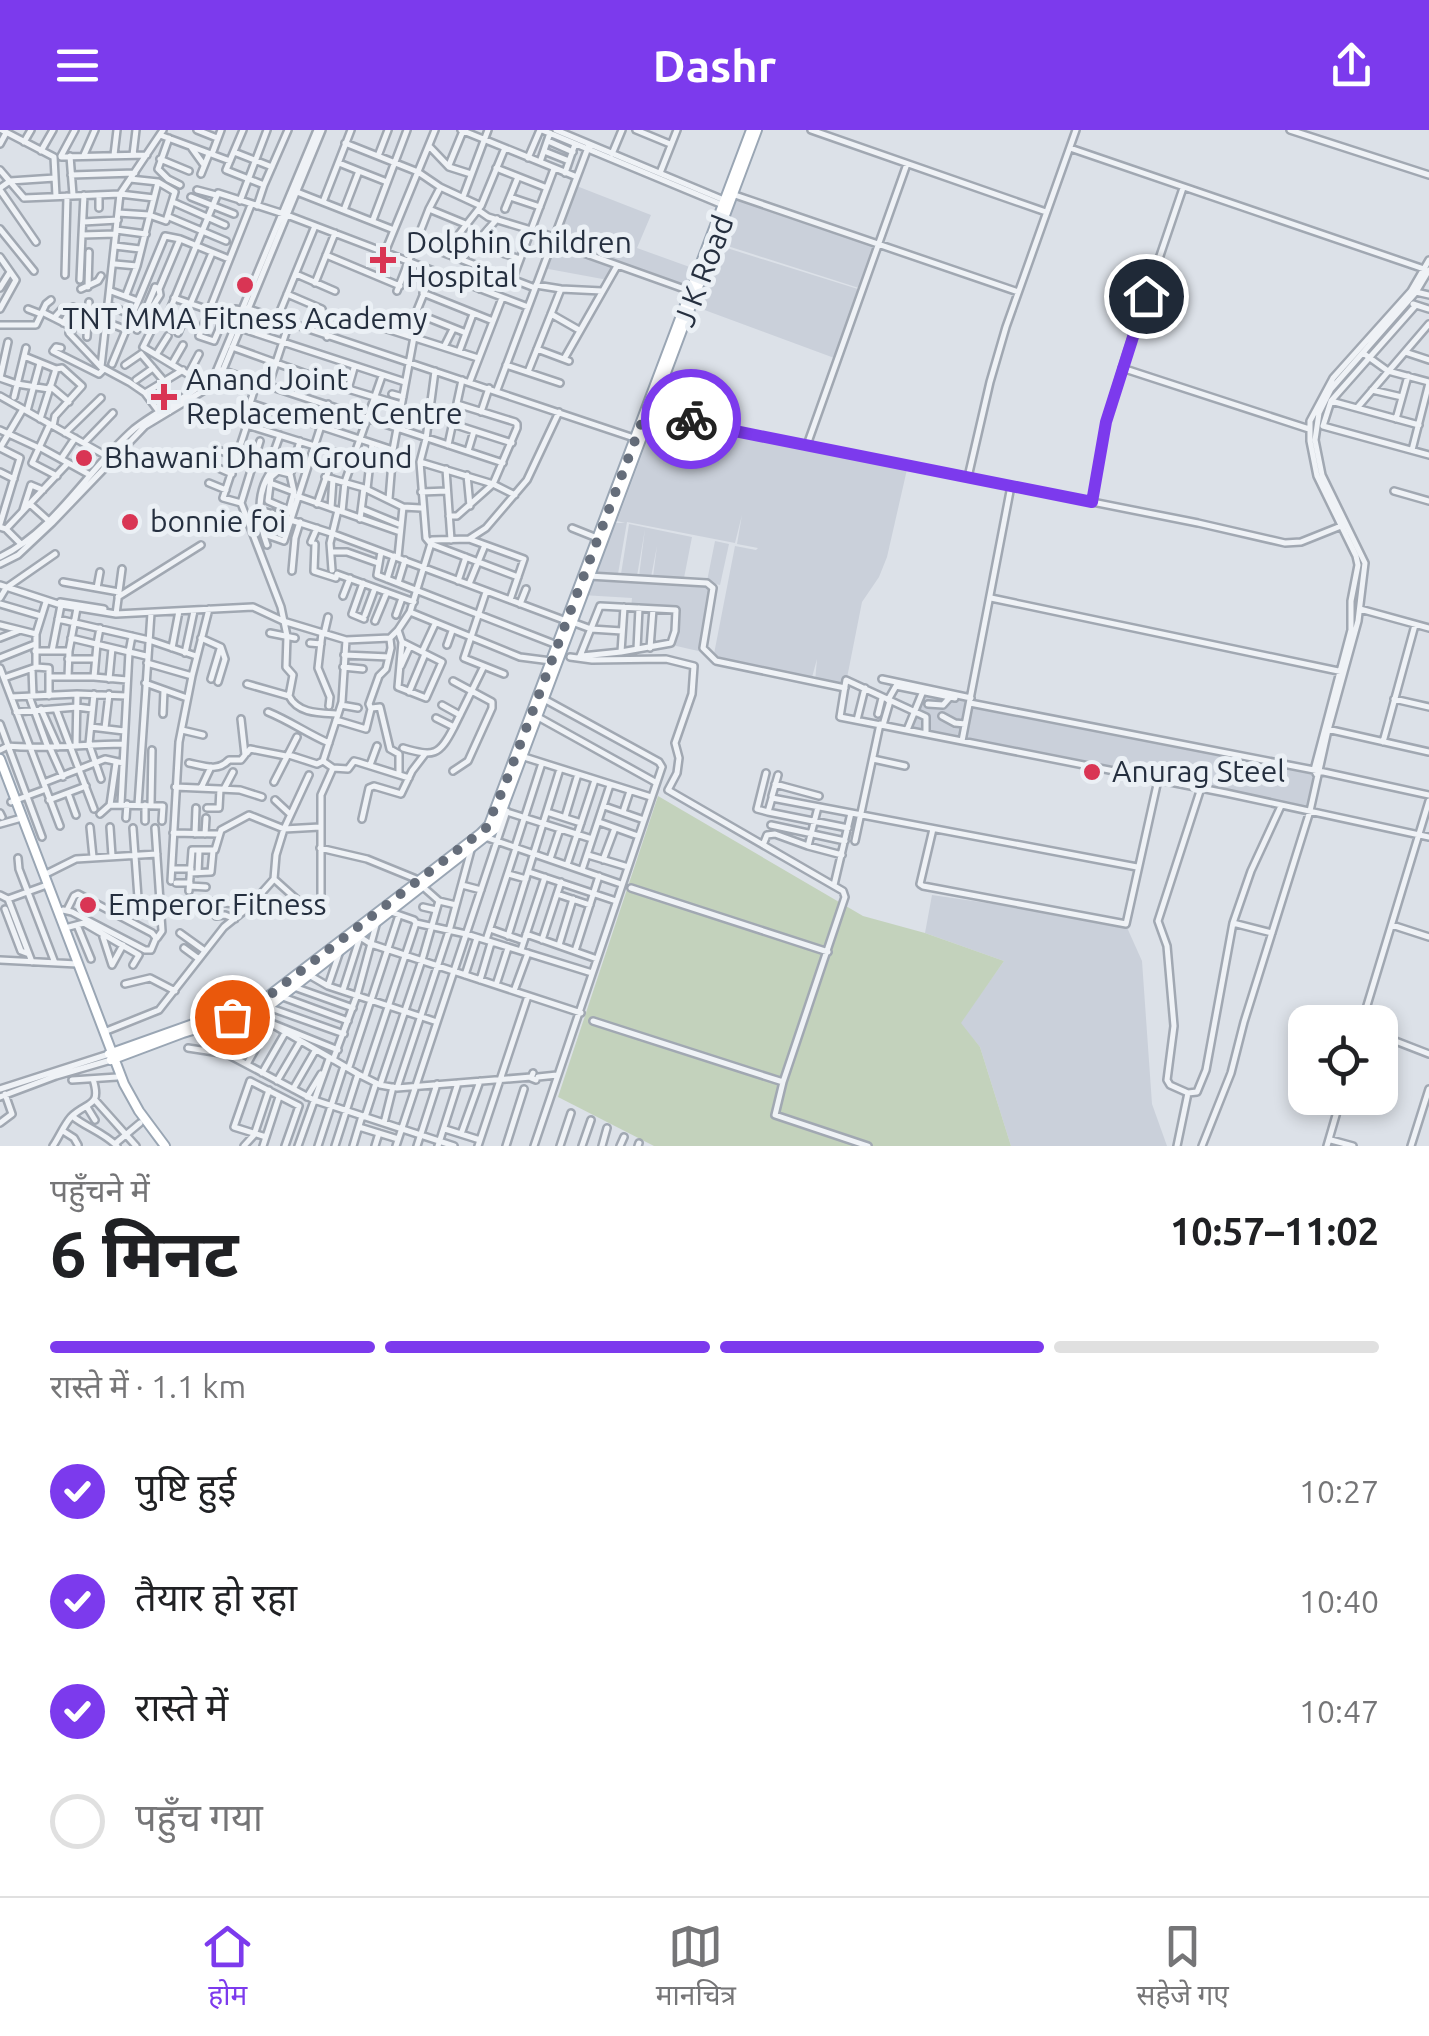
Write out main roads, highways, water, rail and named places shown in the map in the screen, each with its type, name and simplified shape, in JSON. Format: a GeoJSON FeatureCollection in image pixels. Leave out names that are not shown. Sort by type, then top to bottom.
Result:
{"type":"FeatureCollection","features":[{"type":"Feature","properties":{"kind":"main road","name":"J K Road"},"geometry":{"type":"LineString","coordinates":[[586,576],[754,130]]}},
{"type":"Feature","properties":{"kind":"main road","name":"J K Road"},"geometry":{"type":"LineString","coordinates":[[112,1057],[230,1014],[252,1013],[268,1007],[487,832],[638,440]]}},
{"type":"Feature","properties":{"kind":"main road","name":"J K Road"},"geometry":{"type":"LineString","coordinates":[[555,659],[557,645],[570,622]]}},
{"type":"Feature","properties":{"kind":"main road","name":"J K Road"},"geometry":{"type":"LineString","coordinates":[[252,1013],[266,998],[376,922],[472,847],[505,811],[519,756]]}},
{"type":"Feature","properties":{"kind":"main road"},"geometry":{"type":"LineString","coordinates":[[0,759],[18,818],[104,1032],[117,1078],[140,1123],[161,1146]]}},
{"type":"Feature","properties":{"kind":"main road"},"geometry":{"type":"LineString","coordinates":[[0,773],[63,911],[76,964],[112,1057],[161,1146]]}},
{"type":"Feature","properties":{"kind":"main road","name":"J K Road"},"geometry":{"type":"LineString","coordinates":[[112,1057],[230,1014]]}},
{"type":"Feature","properties":{"kind":"place","name":"Dolphin Children Hospital"},"geometry":{"type":"Point","coordinates":[383,260]}},
{"type":"Feature","properties":{"kind":"place","name":"TNT MMA Fitness Academy"},"geometry":{"type":"Point","coordinates":[245,285]}},
{"type":"Feature","properties":{"kind":"place","name":"Anand Joint Replacement Centre"},"geometry":{"type":"Point","coordinates":[164,397]}},
{"type":"Feature","properties":{"kind":"place","name":"Bhawani Dham Ground"},"geometry":{"type":"Point","coordinates":[84,458]}},
{"type":"Feature","properties":{"kind":"place","name":"bonnie foi"},"geometry":{"type":"Point","coordinates":[130,522]}},
{"type":"Feature","properties":{"kind":"place","name":"Anurag Steel"},"geometry":{"type":"Point","coordinates":[1092,772]}},
{"type":"Feature","properties":{"kind":"place","name":"Emperor Fitness"},"geometry":{"type":"Point","coordinates":[88,905]}}]}
